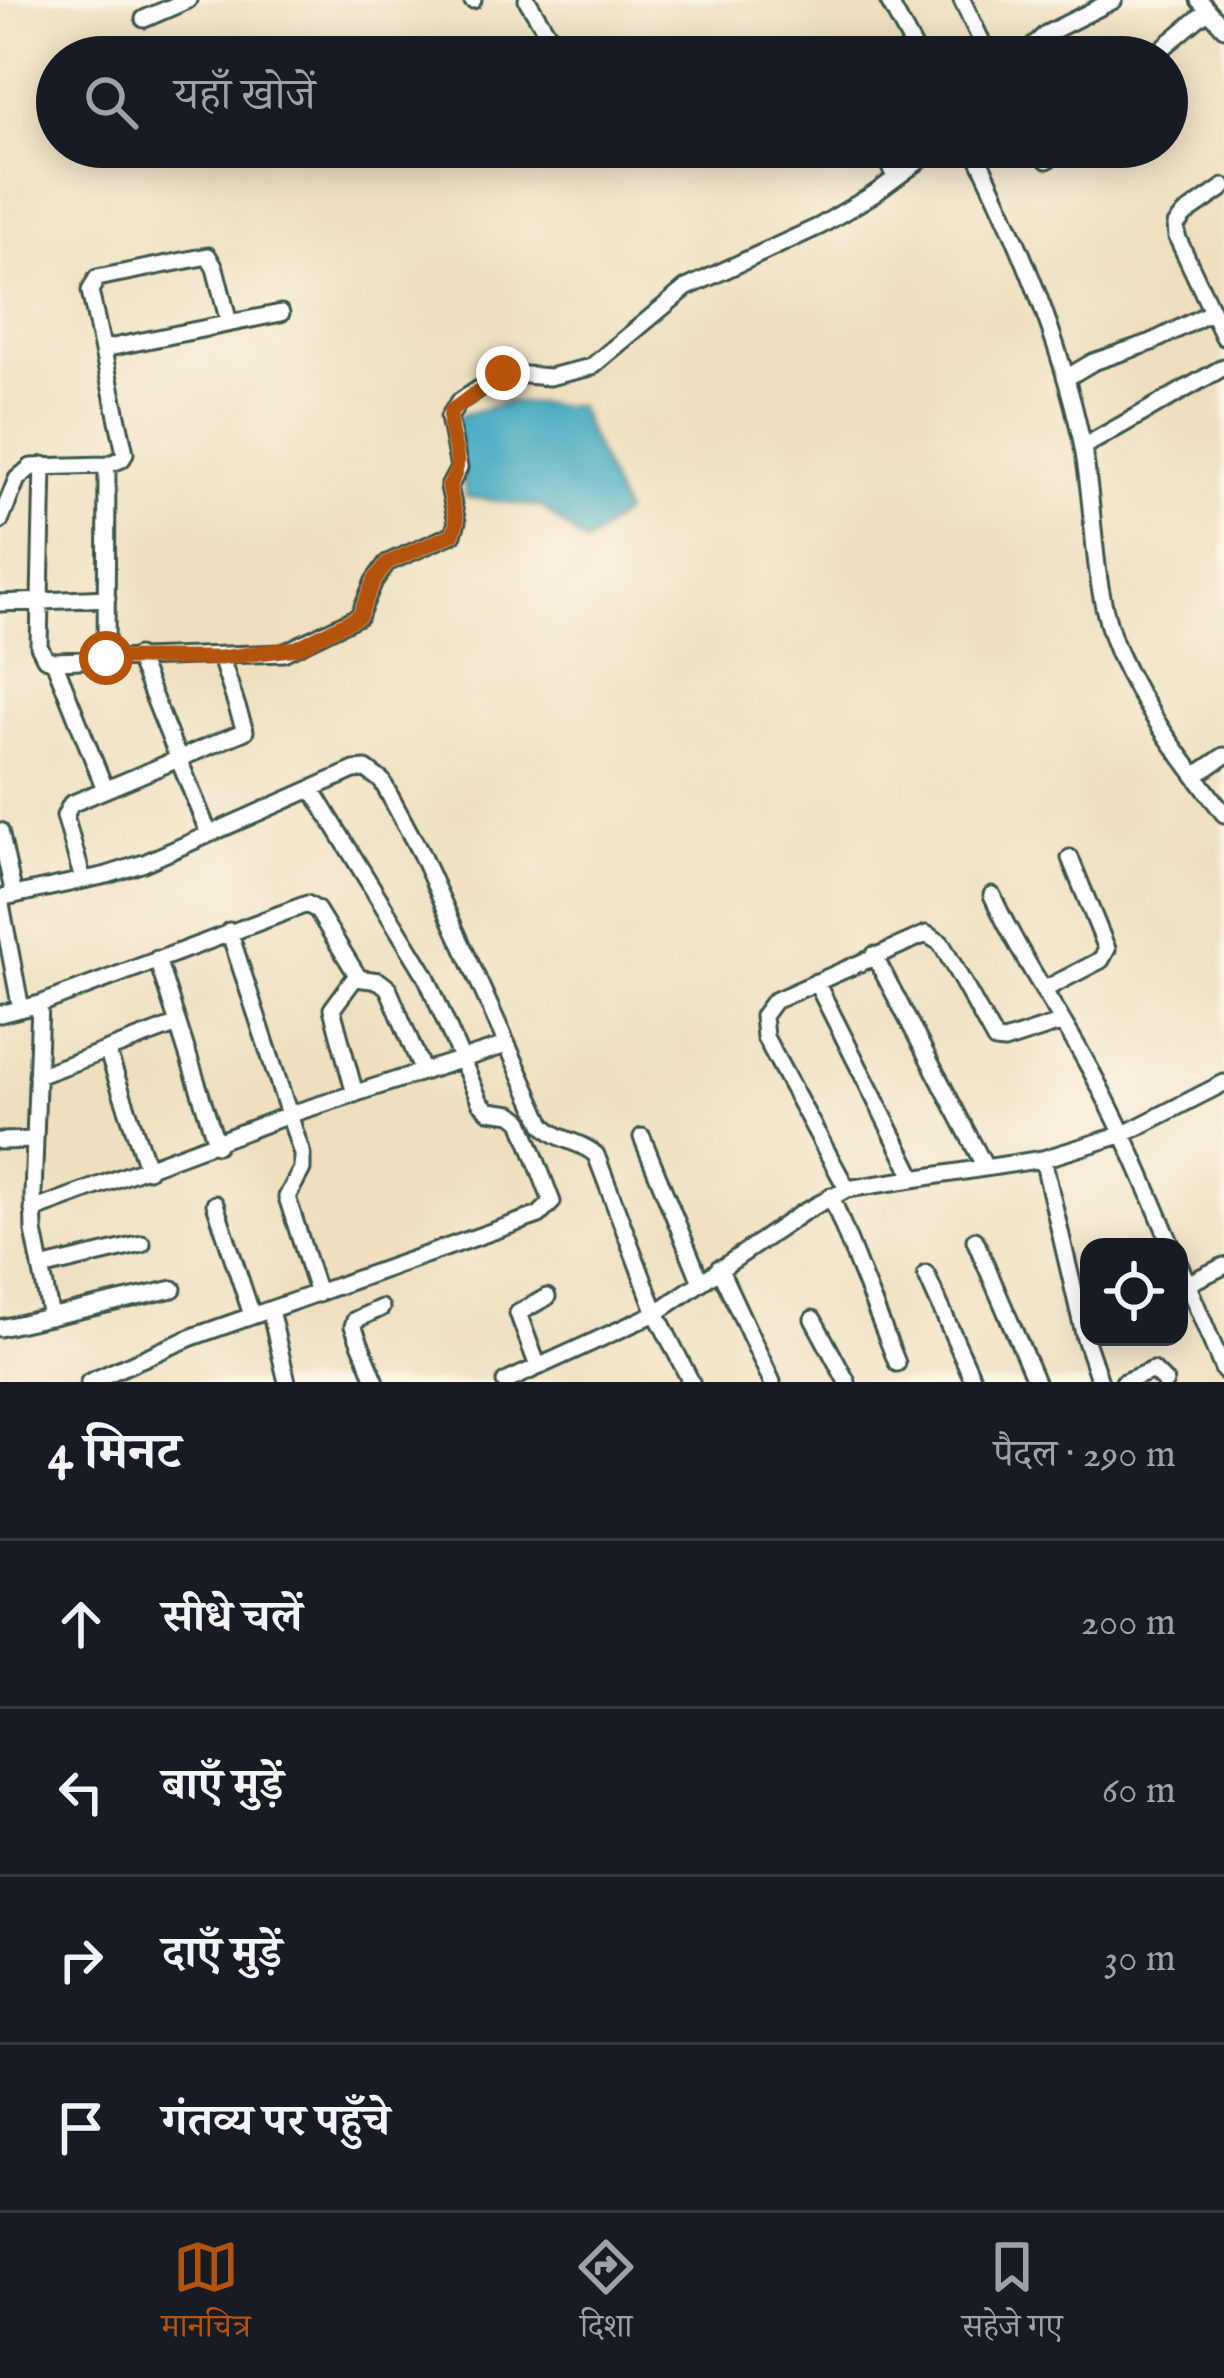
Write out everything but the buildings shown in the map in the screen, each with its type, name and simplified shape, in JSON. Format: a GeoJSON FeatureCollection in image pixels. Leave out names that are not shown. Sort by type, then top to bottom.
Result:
{"type":"FeatureCollection","features":[{"type":"Feature","properties":{"kind":"street"},"geometry":{"type":"LineString","coordinates":[[145,19],[188,0]]}},
{"type":"Feature","properties":{"kind":"street"},"geometry":{"type":"LineString","coordinates":[[527,0],[549,36]]}},
{"type":"Feature","properties":{"kind":"street"},"geometry":{"type":"LineString","coordinates":[[888,0],[908,36]]}},
{"type":"Feature","properties":{"kind":"street"},"geometry":{"type":"LineString","coordinates":[[962,0],[979,36]]}},
{"type":"Feature","properties":{"kind":"street"},"geometry":{"type":"LineString","coordinates":[[1044,36],[1114,0]]}},
{"type":"Feature","properties":{"kind":"street"},"geometry":{"type":"LineString","coordinates":[[1173,36],[1203,5],[1224,28]]}},
{"type":"Feature","properties":{"kind":"street"},"geometry":{"type":"LineString","coordinates":[[891,168],[896,178]]}},
{"type":"Feature","properties":{"kind":"street"},"geometry":{"type":"LineString","coordinates":[[43,466],[39,646],[45,658],[54,662],[283,653],[353,621],[387,563],[453,534],[457,522],[449,487],[459,468],[449,417],[459,402],[503,373],[549,377],[591,367],[686,288],[820,226],[910,168]]}},
{"type":"Feature","properties":{"kind":"street"},"geometry":{"type":"LineString","coordinates":[[982,168],[1058,346],[1083,447],[1094,562],[1119,653],[1143,699],[1224,814]]}},
{"type":"Feature","properties":{"kind":"street"},"geometry":{"type":"LineString","coordinates":[[1224,187],[1176,225],[1177,237],[1224,337]]}},
{"type":"Feature","properties":{"kind":"street"},"geometry":{"type":"LineString","coordinates":[[1,512],[23,471],[107,465],[125,453],[92,282],[202,255],[213,262],[229,323]]}},
{"type":"Feature","properties":{"kind":"street"},"geometry":{"type":"LineString","coordinates":[[1066,378],[1212,312]]}},
{"type":"Feature","properties":{"kind":"street"},"geometry":{"type":"LineString","coordinates":[[103,349],[281,314]]}},
{"type":"Feature","properties":{"kind":"street"},"geometry":{"type":"LineString","coordinates":[[1083,447],[1224,367]]}},
{"type":"Feature","properties":{"kind":"street"},"geometry":{"type":"LineString","coordinates":[[106,658],[107,465]]}},
{"type":"Feature","properties":{"kind":"street"},"geometry":{"type":"LineString","coordinates":[[0,603],[106,598]]}},
{"type":"Feature","properties":{"kind":"street"},"geometry":{"type":"LineString","coordinates":[[137,656],[209,834]]}},
{"type":"Feature","properties":{"kind":"street"},"geometry":{"type":"LineString","coordinates":[[83,880],[66,810],[78,800],[245,731],[221,658]]}},
{"type":"Feature","properties":{"kind":"street"},"geometry":{"type":"LineString","coordinates":[[54,662],[105,789]]}},
{"type":"Feature","properties":{"kind":"street"},"geometry":{"type":"LineString","coordinates":[[1195,776],[1224,756]]}},
{"type":"Feature","properties":{"kind":"street"},"geometry":{"type":"LineString","coordinates":[[5,898],[144,863],[354,770],[366,769],[382,782],[421,854],[549,1132],[596,1155],[656,1313],[691,1382]]}},
{"type":"Feature","properties":{"kind":"street"},"geometry":{"type":"LineString","coordinates":[[89,1382],[252,1316],[549,1208],[551,1192],[521,1121],[485,1108],[426,976],[311,789]]}},
{"type":"Feature","properties":{"kind":"street"},"geometry":{"type":"LineString","coordinates":[[0,831],[21,1009]]}},
{"type":"Feature","properties":{"kind":"street"},"geometry":{"type":"LineString","coordinates":[[1043,990],[1101,961],[1107,949],[1070,858]]}},
{"type":"Feature","properties":{"kind":"street"},"geometry":{"type":"LineString","coordinates":[[992,895],[1124,1134],[1168,1238]]}},
{"type":"Feature","properties":{"kind":"street"},"geometry":{"type":"LineString","coordinates":[[0,1014],[40,1004],[301,905],[312,906],[356,971],[356,978],[332,1010],[355,1094]]}},
{"type":"Feature","properties":{"kind":"street"},"geometry":{"type":"LineString","coordinates":[[229,931],[304,1162],[288,1190],[287,1202],[318,1294]]}},
{"type":"Feature","properties":{"kind":"street"},"geometry":{"type":"LineString","coordinates":[[848,1189],[762,1028],[763,1016],[774,1001],[917,935],[935,936],[995,1040],[1063,1022]]}},
{"type":"Feature","properties":{"kind":"street"},"geometry":{"type":"LineString","coordinates":[[874,955],[986,1167]]}},
{"type":"Feature","properties":{"kind":"street"},"geometry":{"type":"LineString","coordinates":[[157,958],[217,1145]]}},
{"type":"Feature","properties":{"kind":"street"},"geometry":{"type":"LineString","coordinates":[[356,978],[379,981],[388,988],[424,1072]]}},
{"type":"Feature","properties":{"kind":"street"},"geometry":{"type":"LineString","coordinates":[[816,982],[914,1177]]}},
{"type":"Feature","properties":{"kind":"street"},"geometry":{"type":"LineString","coordinates":[[40,1004],[33,1210],[51,1317]]}},
{"type":"Feature","properties":{"kind":"street"},"geometry":{"type":"LineString","coordinates":[[37,1076],[178,1024]]}},
{"type":"Feature","properties":{"kind":"street"},"geometry":{"type":"LineString","coordinates":[[33,1210],[288,1116],[506,1046]]}},
{"type":"Feature","properties":{"kind":"street"},"geometry":{"type":"LineString","coordinates":[[107,1050],[148,1170]]}},
{"type":"Feature","properties":{"kind":"street"},"geometry":{"type":"LineString","coordinates":[[505,1382],[656,1313],[831,1196],[914,1177],[1043,1159],[1124,1134],[1224,1083]]}},
{"type":"Feature","properties":{"kind":"street"},"geometry":{"type":"LineString","coordinates":[[642,1137],[700,1280]]}},
{"type":"Feature","properties":{"kind":"street"},"geometry":{"type":"LineString","coordinates":[[0,1141],[34,1140]]}},
{"type":"Feature","properties":{"kind":"street"},"geometry":{"type":"LineString","coordinates":[[1043,1159],[1085,1338],[1100,1382]]}},
{"type":"Feature","properties":{"kind":"street"},"geometry":{"type":"LineString","coordinates":[[831,1196],[897,1363]]}},
{"type":"Feature","properties":{"kind":"street"},"geometry":{"type":"LineString","coordinates":[[215,1204],[252,1316]]}},
{"type":"Feature","properties":{"kind":"street"},"geometry":{"type":"LineString","coordinates":[[975,1240],[1036,1382]]}},
{"type":"Feature","properties":{"kind":"street"},"geometry":{"type":"LineString","coordinates":[[41,1268],[142,1244]]}},
{"type":"Feature","properties":{"kind":"street"},"geometry":{"type":"LineString","coordinates":[[1188,1284],[1224,1266]]}},
{"type":"Feature","properties":{"kind":"street"},"geometry":{"type":"LineString","coordinates":[[719,1268],[772,1382]]}},
{"type":"Feature","properties":{"kind":"street"},"geometry":{"type":"LineString","coordinates":[[926,1274],[974,1382]]}},
{"type":"Feature","properties":{"kind":"street"},"geometry":{"type":"LineString","coordinates":[[1188,1286],[1224,1371]]}},
{"type":"Feature","properties":{"kind":"street"},"geometry":{"type":"LineString","coordinates":[[0,1328],[173,1289]]}},
{"type":"Feature","properties":{"kind":"street"},"geometry":{"type":"LineString","coordinates":[[537,1364],[518,1313],[548,1297]]}},
{"type":"Feature","properties":{"kind":"street"},"geometry":{"type":"LineString","coordinates":[[376,1382],[353,1326],[381,1308]]}},
{"type":"Feature","properties":{"kind":"street"},"geometry":{"type":"LineString","coordinates":[[270,1310],[287,1382]]}},
{"type":"Feature","properties":{"kind":"street"},"geometry":{"type":"LineString","coordinates":[[813,1319],[847,1382]]}},
{"type":"Feature","properties":{"kind":"street"},"geometry":{"type":"LineString","coordinates":[[1124,1382],[1153,1370],[1165,1382]]}},
{"type":"Feature","properties":{"kind":"water"},"geometry":{"type":"Polygon","coordinates":[[[507,402],[577,406],[624,513],[586,544],[542,507],[466,497],[452,418],[507,402]]]}},
{"type":"Feature","properties":{"kind":"route"},"geometry":{"type":"LineString","coordinates":[[106,658],[283,653],[353,621],[381,568],[453,534],[457,522],[449,487],[459,468],[451,411],[503,373]]}}]}
